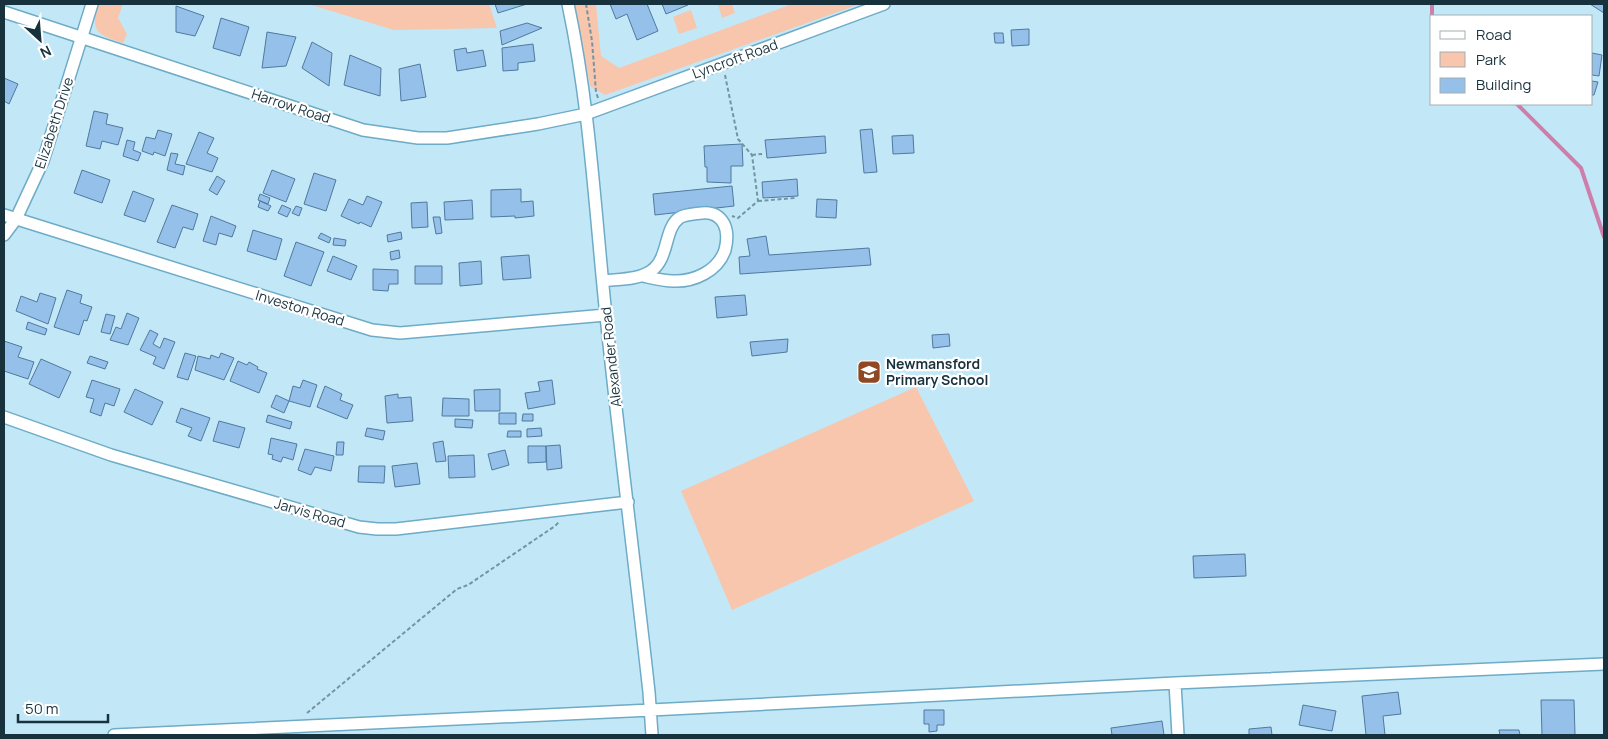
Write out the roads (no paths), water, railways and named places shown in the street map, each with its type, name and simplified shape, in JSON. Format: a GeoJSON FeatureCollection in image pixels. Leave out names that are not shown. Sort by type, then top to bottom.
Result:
{"type":"FeatureCollection","features":[{"type":"Feature","properties":{"kind":"street","name":"Elizabeth Drive"},"geometry":{"type":"LineString","coordinates":[[4,235],[16,219],[43,162],[92,4]]}},
{"type":"Feature","properties":{"kind":"street","name":"Alexander Road"},"geometry":{"type":"LineString","coordinates":[[568,4],[586,114],[606,315],[651,710],[652,735]]}},
{"type":"Feature","properties":{"kind":"street","name":"Lyncroft Road"},"geometry":{"type":"LineString","coordinates":[[586,114],[884,4]]}},
{"type":"Feature","properties":{"kind":"street","name":"Harrow Road"},"geometry":{"type":"LineString","coordinates":[[4,12],[363,130],[418,138],[447,138],[538,124],[586,114]]}},
{"type":"Feature","properties":{"kind":"street"},"geometry":{"type":"LineString","coordinates":[[603,282],[643,276],[673,281],[694,277],[715,267],[722,258],[728,240],[724,224],[710,212],[679,218],[673,226],[662,258],[653,270],[643,276]]}},
{"type":"Feature","properties":{"kind":"street","name":"Investon Road"},"geometry":{"type":"LineString","coordinates":[[4,215],[372,330],[400,333],[606,315]]}},
{"type":"Feature","properties":{"kind":"street","name":"Jarvis Road"},"geometry":{"type":"LineString","coordinates":[[4,417],[111,455],[359,527],[377,530],[628,502]]}},
{"type":"Feature","properties":{"kind":"street"},"geometry":{"type":"LineString","coordinates":[[114,735],[1604,664]]}},
{"type":"Feature","properties":{"kind":"street"},"geometry":{"type":"LineString","coordinates":[[1175,683],[1178,735]]}},
{"type":"Feature","properties":{"kind":"waterway"},"geometry":{"type":"LineString","coordinates":[[1432,4],[1432,15]]}},
{"type":"Feature","properties":{"kind":"waterway"},"geometry":{"type":"LineString","coordinates":[[1518,105],[1581,168],[1604,237]]}},
{"type":"Feature","properties":{"kind":"place","name":"Newmansford Primary School"},"geometry":{"type":"Point","coordinates":[869,372]}}]}
